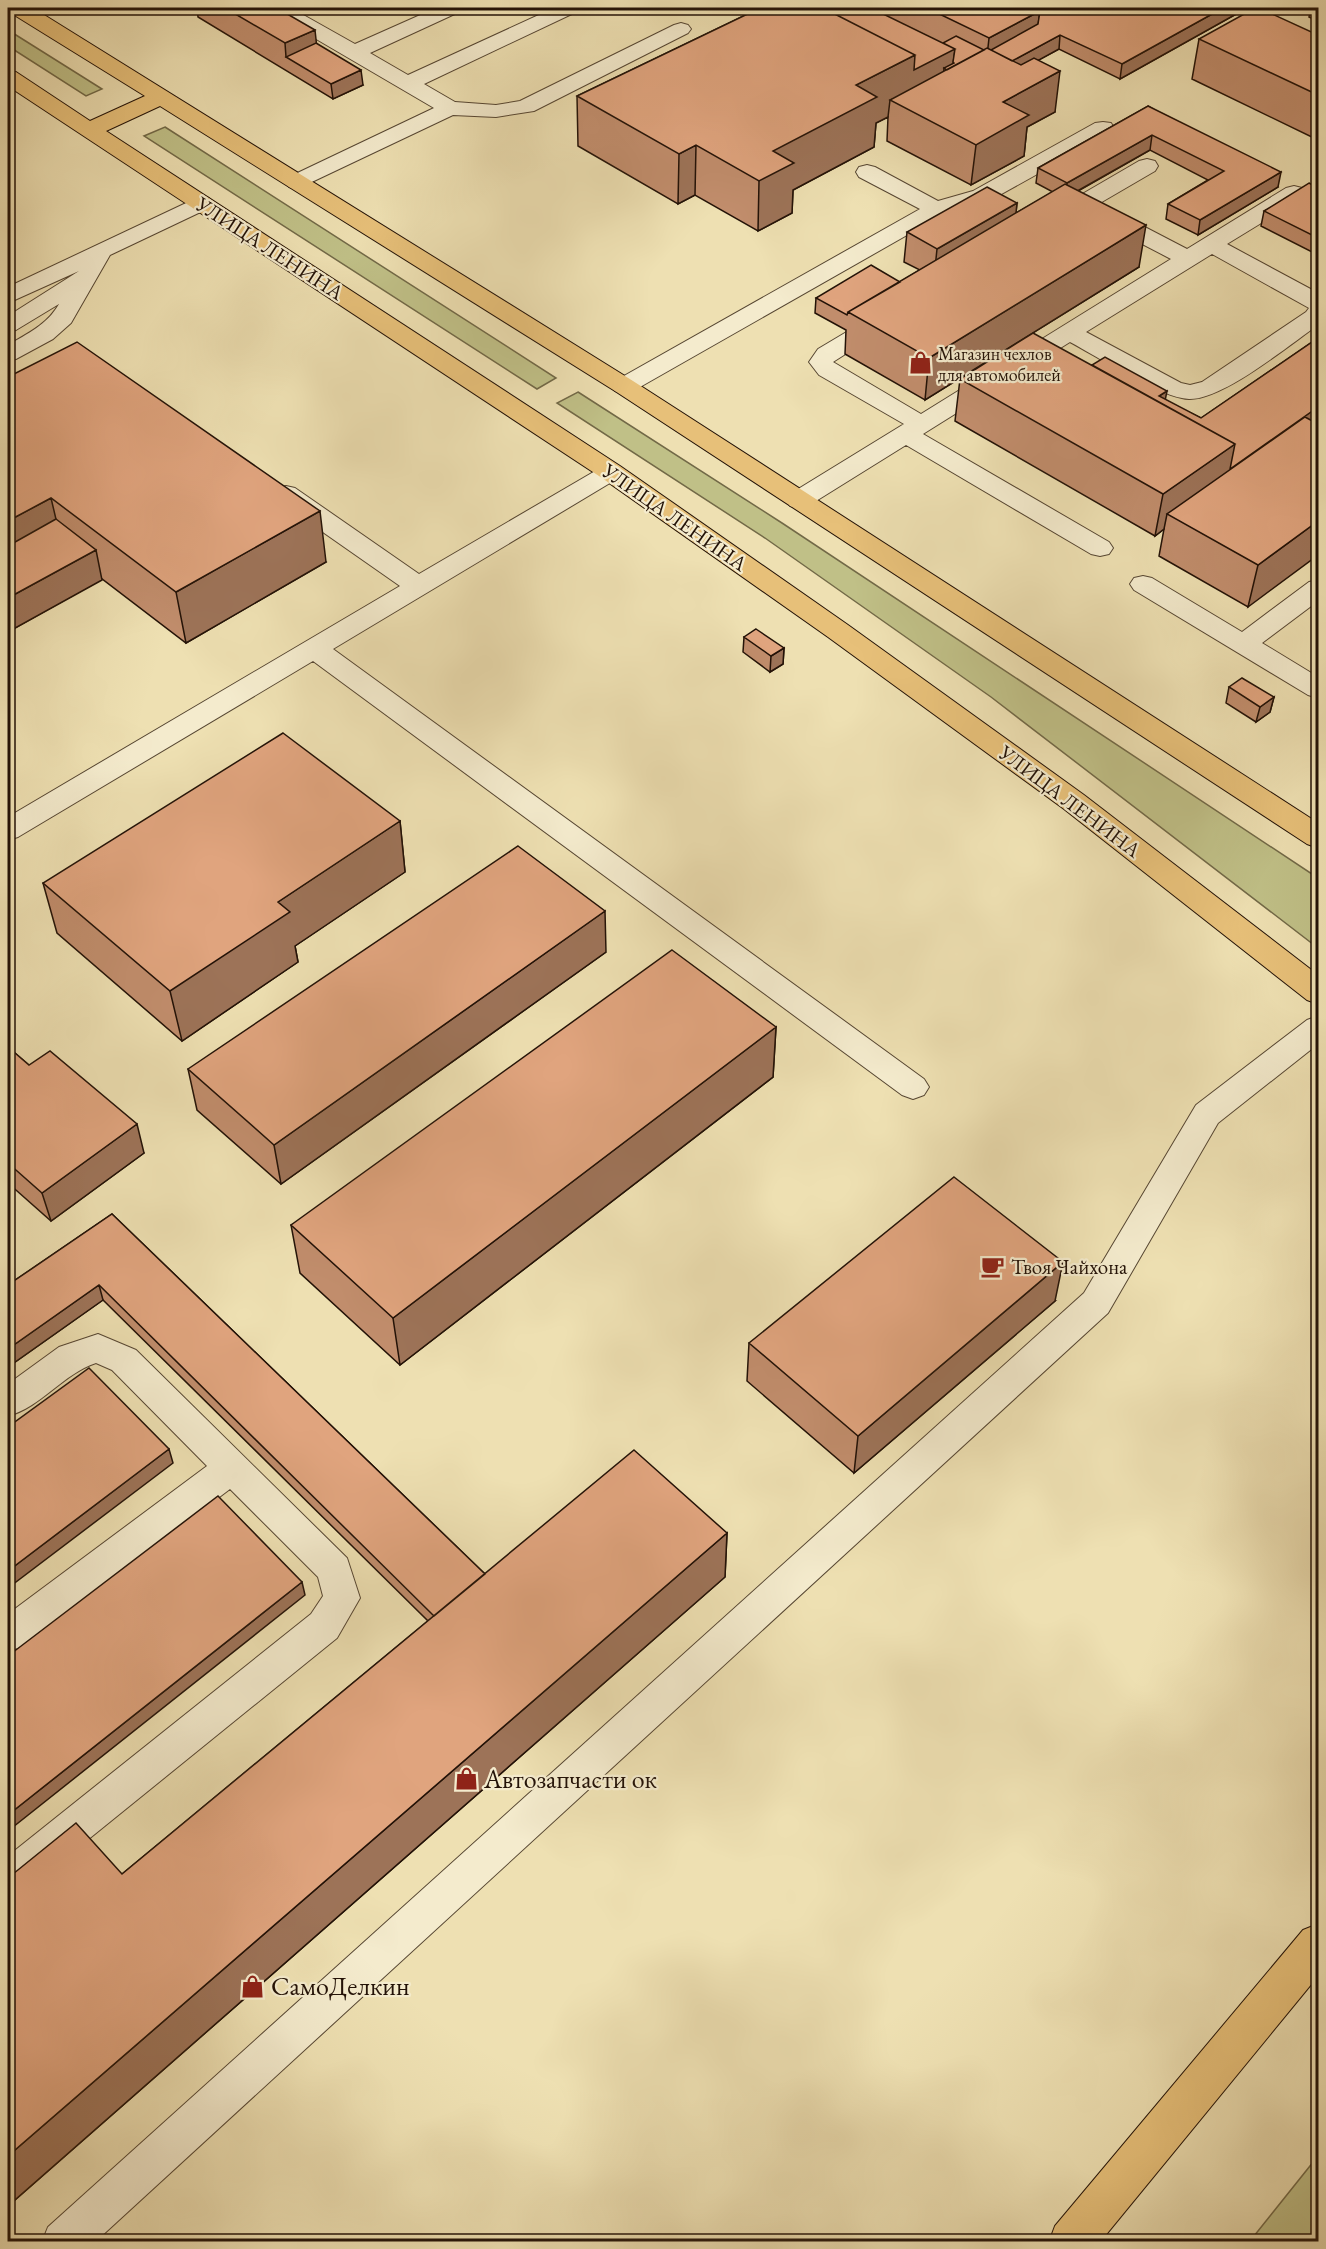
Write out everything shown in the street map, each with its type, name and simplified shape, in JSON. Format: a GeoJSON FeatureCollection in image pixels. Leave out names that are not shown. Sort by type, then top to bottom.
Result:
{"type":"FeatureCollection","features":[{"type":"Feature","properties":{"kind":"main road"},"geometry":{"type":"LineString","coordinates":[[19,8],[624,387],[1318,837]]}},
{"type":"Feature","properties":{"kind":"main road","name":"УЛИЦА ЛЕНИНА"},"geometry":{"type":"LineString","coordinates":[[8,77],[611,472],[838,631],[1074,802],[1318,992]]}},
{"type":"Feature","properties":{"kind":"main road"},"geometry":{"type":"LineString","coordinates":[[89,130],[161,97]]}},
{"type":"Feature","properties":{"kind":"main road"},"geometry":{"type":"LineString","coordinates":[[1071,2241],[1318,1944]]}},
{"type":"Feature","properties":{"kind":"lane"},"geometry":{"type":"LineString","coordinates":[[277,8],[450,108],[496,111],[526,106],[681,29]]}},
{"type":"Feature","properties":{"kind":"lane"},"geometry":{"type":"LineString","coordinates":[[354,52],[452,8]]}},
{"type":"Feature","properties":{"kind":"lane"},"geometry":{"type":"LineString","coordinates":[[408,83],[569,8]]}},
{"type":"Feature","properties":{"kind":"lane"},"geometry":{"type":"LineString","coordinates":[[297,182],[450,108]]}},
{"type":"Feature","properties":{"kind":"lane"},"geometry":{"type":"LineString","coordinates":[[624,387],[936,209],[981,196],[1103,128]]}},
{"type":"Feature","properties":{"kind":"lane"},"geometry":{"type":"LineString","coordinates":[[1041,227],[1147,166]]}},
{"type":"Feature","properties":{"kind":"lane"},"geometry":{"type":"LineString","coordinates":[[867,172],[936,209]]}},
{"type":"Feature","properties":{"kind":"lane"},"geometry":{"type":"LineString","coordinates":[[799,500],[1294,193]]}},
{"type":"Feature","properties":{"kind":"lane"},"geometry":{"type":"LineString","coordinates":[[8,296],[201,203]]}},
{"type":"Feature","properties":{"kind":"lane"},"geometry":{"type":"LineString","coordinates":[[1082,204],[1188,259]]}},
{"type":"Feature","properties":{"kind":"lane"},"geometry":{"type":"LineString","coordinates":[[1210,244],[1315,300],[1318,304]]}},
{"type":"Feature","properties":{"kind":"lane"},"geometry":{"type":"LineString","coordinates":[[8,354],[45,334],[63,318],[102,249]]}},
{"type":"Feature","properties":{"kind":"lane"},"geometry":{"type":"LineString","coordinates":[[8,325],[87,275]]}},
{"type":"Feature","properties":{"kind":"lane"},"geometry":{"type":"LineString","coordinates":[[1069,332],[1174,388],[1190,392],[1210,388],[1317,315],[1318,311]]}},
{"type":"Feature","properties":{"kind":"lane"},"geometry":{"type":"LineString","coordinates":[[898,312],[826,354],[821,362],[827,370],[913,429],[1100,548]]}},
{"type":"Feature","properties":{"kind":"lane"},"geometry":{"type":"LineString","coordinates":[[8,830],[611,472]]}},
{"type":"Feature","properties":{"kind":"lane"},"geometry":{"type":"LineString","coordinates":[[267,480],[418,586]]}},
{"type":"Feature","properties":{"kind":"lane"},"geometry":{"type":"LineString","coordinates":[[1143,584],[1318,689]]}},
{"type":"Feature","properties":{"kind":"lane"},"geometry":{"type":"LineString","coordinates":[[1243,644],[1318,588]]}},
{"type":"Feature","properties":{"kind":"lane"},"geometry":{"type":"LineString","coordinates":[[314,648],[914,1088]]}},
{"type":"Feature","properties":{"kind":"lane"},"geometry":{"type":"LineString","coordinates":[[63,2241],[1096,1303],[1207,1114],[1318,1028]]}},
{"type":"Feature","properties":{"kind":"lane"},"geometry":{"type":"LineString","coordinates":[[8,1402],[71,1357],[98,1348],[124,1360],[334,1569],[342,1598],[324,1626],[8,1880]]}},
{"type":"Feature","properties":{"kind":"lane"},"geometry":{"type":"LineString","coordinates":[[8,1635],[232,1467]]}},
{"type":"Feature","properties":{"kind":"green space"},"geometry":{"type":"Polygon","coordinates":[[[8,30],[102,89],[86,96],[8,46],[8,30]]]}},
{"type":"Feature","properties":{"kind":"green space"},"geometry":{"type":"Polygon","coordinates":[[[165,127],[556,378],[537,389],[144,136],[165,127]]]}},
{"type":"Feature","properties":{"kind":"green space"},"geometry":{"type":"Polygon","coordinates":[[[578,392],[782,523],[1318,878],[1318,948],[991,697],[765,538],[557,403],[578,392]]]}},
{"type":"Feature","properties":{"kind":"green space"},"geometry":{"type":"Polygon","coordinates":[[[1318,2156],[1318,2241],[1250,2241],[1318,2156]]]}},
{"type":"Feature","properties":{"kind":"building"},"geometry":{"type":"Polygon","coordinates":[[[225,8],[277,8],[315,30],[285,43],[225,8]]]}},
{"type":"Feature","properties":{"kind":"building"},"geometry":{"type":"Polygon","coordinates":[[[760,8],[823,8],[915,55],[856,85],[877,97],[773,151],[794,163],[759,181],[696,145],[679,154],[577,96],[760,8]]]}},
{"type":"Feature","properties":{"kind":"building"},"geometry":{"type":"Polygon","coordinates":[[[823,8],[871,8],[955,49],[914,70],[915,55],[823,8]]]}},
{"type":"Feature","properties":{"kind":"building"},"geometry":{"type":"Polygon","coordinates":[[[927,8],[1033,8],[1040,11],[989,38],[927,8]]]}},
{"type":"Feature","properties":{"kind":"building"},"geometry":{"type":"Polygon","coordinates":[[[1033,8],[1106,8],[1116,12],[1125,8],[1223,8],[1122,64],[1060,35],[1012,61],[991,50],[1038,24],[1040,11],[1033,8]]]}},
{"type":"Feature","properties":{"kind":"building"},"geometry":{"type":"Polygon","coordinates":[[[1255,8],[1318,35],[1318,95],[1199,39],[1255,8]]]}},
{"type":"Feature","properties":{"kind":"building"},"geometry":{"type":"Polygon","coordinates":[[[956,36],[984,50],[947,70],[944,68],[954,63],[955,49],[943,43],[956,36]]]}},
{"type":"Feature","properties":{"kind":"building"},"geometry":{"type":"Polygon","coordinates":[[[316,43],[361,70],[331,84],[286,57],[316,43]]]}},
{"type":"Feature","properties":{"kind":"building"},"geometry":{"type":"Polygon","coordinates":[[[987,48],[1021,65],[1034,58],[1060,71],[1003,102],[1029,115],[976,145],[890,100],[987,48]]]}},
{"type":"Feature","properties":{"kind":"building"},"geometry":{"type":"Polygon","coordinates":[[[1148,106],[1281,172],[1200,220],[1168,204],[1224,171],[1152,135],[1067,183],[1038,168],[1148,106]]]}},
{"type":"Feature","properties":{"kind":"building"},"geometry":{"type":"Polygon","coordinates":[[[1309,183],[1318,188],[1318,238],[1264,211],[1309,183]]]}},
{"type":"Feature","properties":{"kind":"building"},"geometry":{"type":"Polygon","coordinates":[[[1065,184],[1146,225],[929,358],[848,312],[1065,184]]]}},
{"type":"Feature","properties":{"kind":"building"},"geometry":{"type":"Polygon","coordinates":[[[987,187],[1017,203],[937,249],[907,232],[987,187]]]}},
{"type":"Feature","properties":{"kind":"building"},"geometry":{"type":"Polygon","coordinates":[[[871,265],[900,282],[848,312],[847,315],[816,298],[871,265]]]}},
{"type":"Feature","properties":{"kind":"building"},"geometry":{"type":"Polygon","coordinates":[[[1033,333],[1235,444],[1163,494],[960,379],[1033,333]]]}},
{"type":"Feature","properties":{"kind":"building"},"geometry":{"type":"Polygon","coordinates":[[[1318,338],[1318,407],[1230,469],[1235,444],[1092,365],[1105,357],[1167,391],[1159,396],[1201,418],[1318,338]]]}},
{"type":"Feature","properties":{"kind":"building"},"geometry":{"type":"Polygon","coordinates":[[[77,342],[320,511],[176,592],[51,498],[8,521],[8,377],[77,342]]]}},
{"type":"Feature","properties":{"kind":"building"},"geometry":{"type":"Polygon","coordinates":[[[1305,417],[1318,424],[1318,521],[1258,565],[1167,514],[1305,417]]]}},
{"type":"Feature","properties":{"kind":"building"},"geometry":{"type":"Polygon","coordinates":[[[56,519],[96,550],[8,598],[8,546],[56,519]]]}},
{"type":"Feature","properties":{"kind":"building"},"geometry":{"type":"Polygon","coordinates":[[[756,629],[784,648],[771,656],[744,637],[756,629]]]}},
{"type":"Feature","properties":{"kind":"building"},"geometry":{"type":"Polygon","coordinates":[[[1242,678],[1274,697],[1260,707],[1229,687],[1242,678]]]}},
{"type":"Feature","properties":{"kind":"building"},"geometry":{"type":"Polygon","coordinates":[[[283,733],[400,821],[278,902],[290,912],[170,991],[43,883],[283,733]]]}},
{"type":"Feature","properties":{"kind":"building"},"geometry":{"type":"Polygon","coordinates":[[[518,846],[605,911],[274,1145],[188,1069],[518,846]]]}},
{"type":"Feature","properties":{"kind":"building"},"geometry":{"type":"Polygon","coordinates":[[[672,950],[776,1027],[393,1318],[291,1225],[672,950]]]}},
{"type":"Feature","properties":{"kind":"building"},"geometry":{"type":"Polygon","coordinates":[[[8,1047],[29,1065],[50,1051],[137,1124],[42,1193],[8,1163],[8,1047]]]}},
{"type":"Feature","properties":{"kind":"building"},"geometry":{"type":"Polygon","coordinates":[[[954,1177],[1063,1262],[858,1436],[749,1343],[954,1177]]]}},
{"type":"Feature","properties":{"kind":"building"},"geometry":{"type":"Polygon","coordinates":[[[112,1214],[485,1574],[434,1616],[99,1285],[8,1349],[8,1285],[112,1214]]]}},
{"type":"Feature","properties":{"kind":"building"},"geometry":{"type":"Polygon","coordinates":[[[89,1368],[169,1449],[8,1571],[8,1427],[89,1368]]]}},
{"type":"Feature","properties":{"kind":"building"},"geometry":{"type":"Polygon","coordinates":[[[634,1450],[727,1533],[8,2156],[8,1878],[76,1823],[122,1874],[634,1450]]]}},
{"type":"Feature","properties":{"kind":"building"},"geometry":{"type":"Polygon","coordinates":[[[218,1496],[302,1582],[8,1815],[8,1656],[218,1496]]]}},
{"type":"Feature","properties":{"kind":"place","name":"Магазин чехлов для автомобилей"},"geometry":{"type":"Point","coordinates":[920,363]}},
{"type":"Feature","properties":{"kind":"place","name":"Твоя Чайхона"},"geometry":{"type":"Point","coordinates":[993,1266]}},
{"type":"Feature","properties":{"kind":"place","name":"Автозапчасти ок"},"geometry":{"type":"Point","coordinates":[466,1779]}},
{"type":"Feature","properties":{"kind":"place","name":"СамоДелкин"},"geometry":{"type":"Point","coordinates":[253,1986]}}]}
